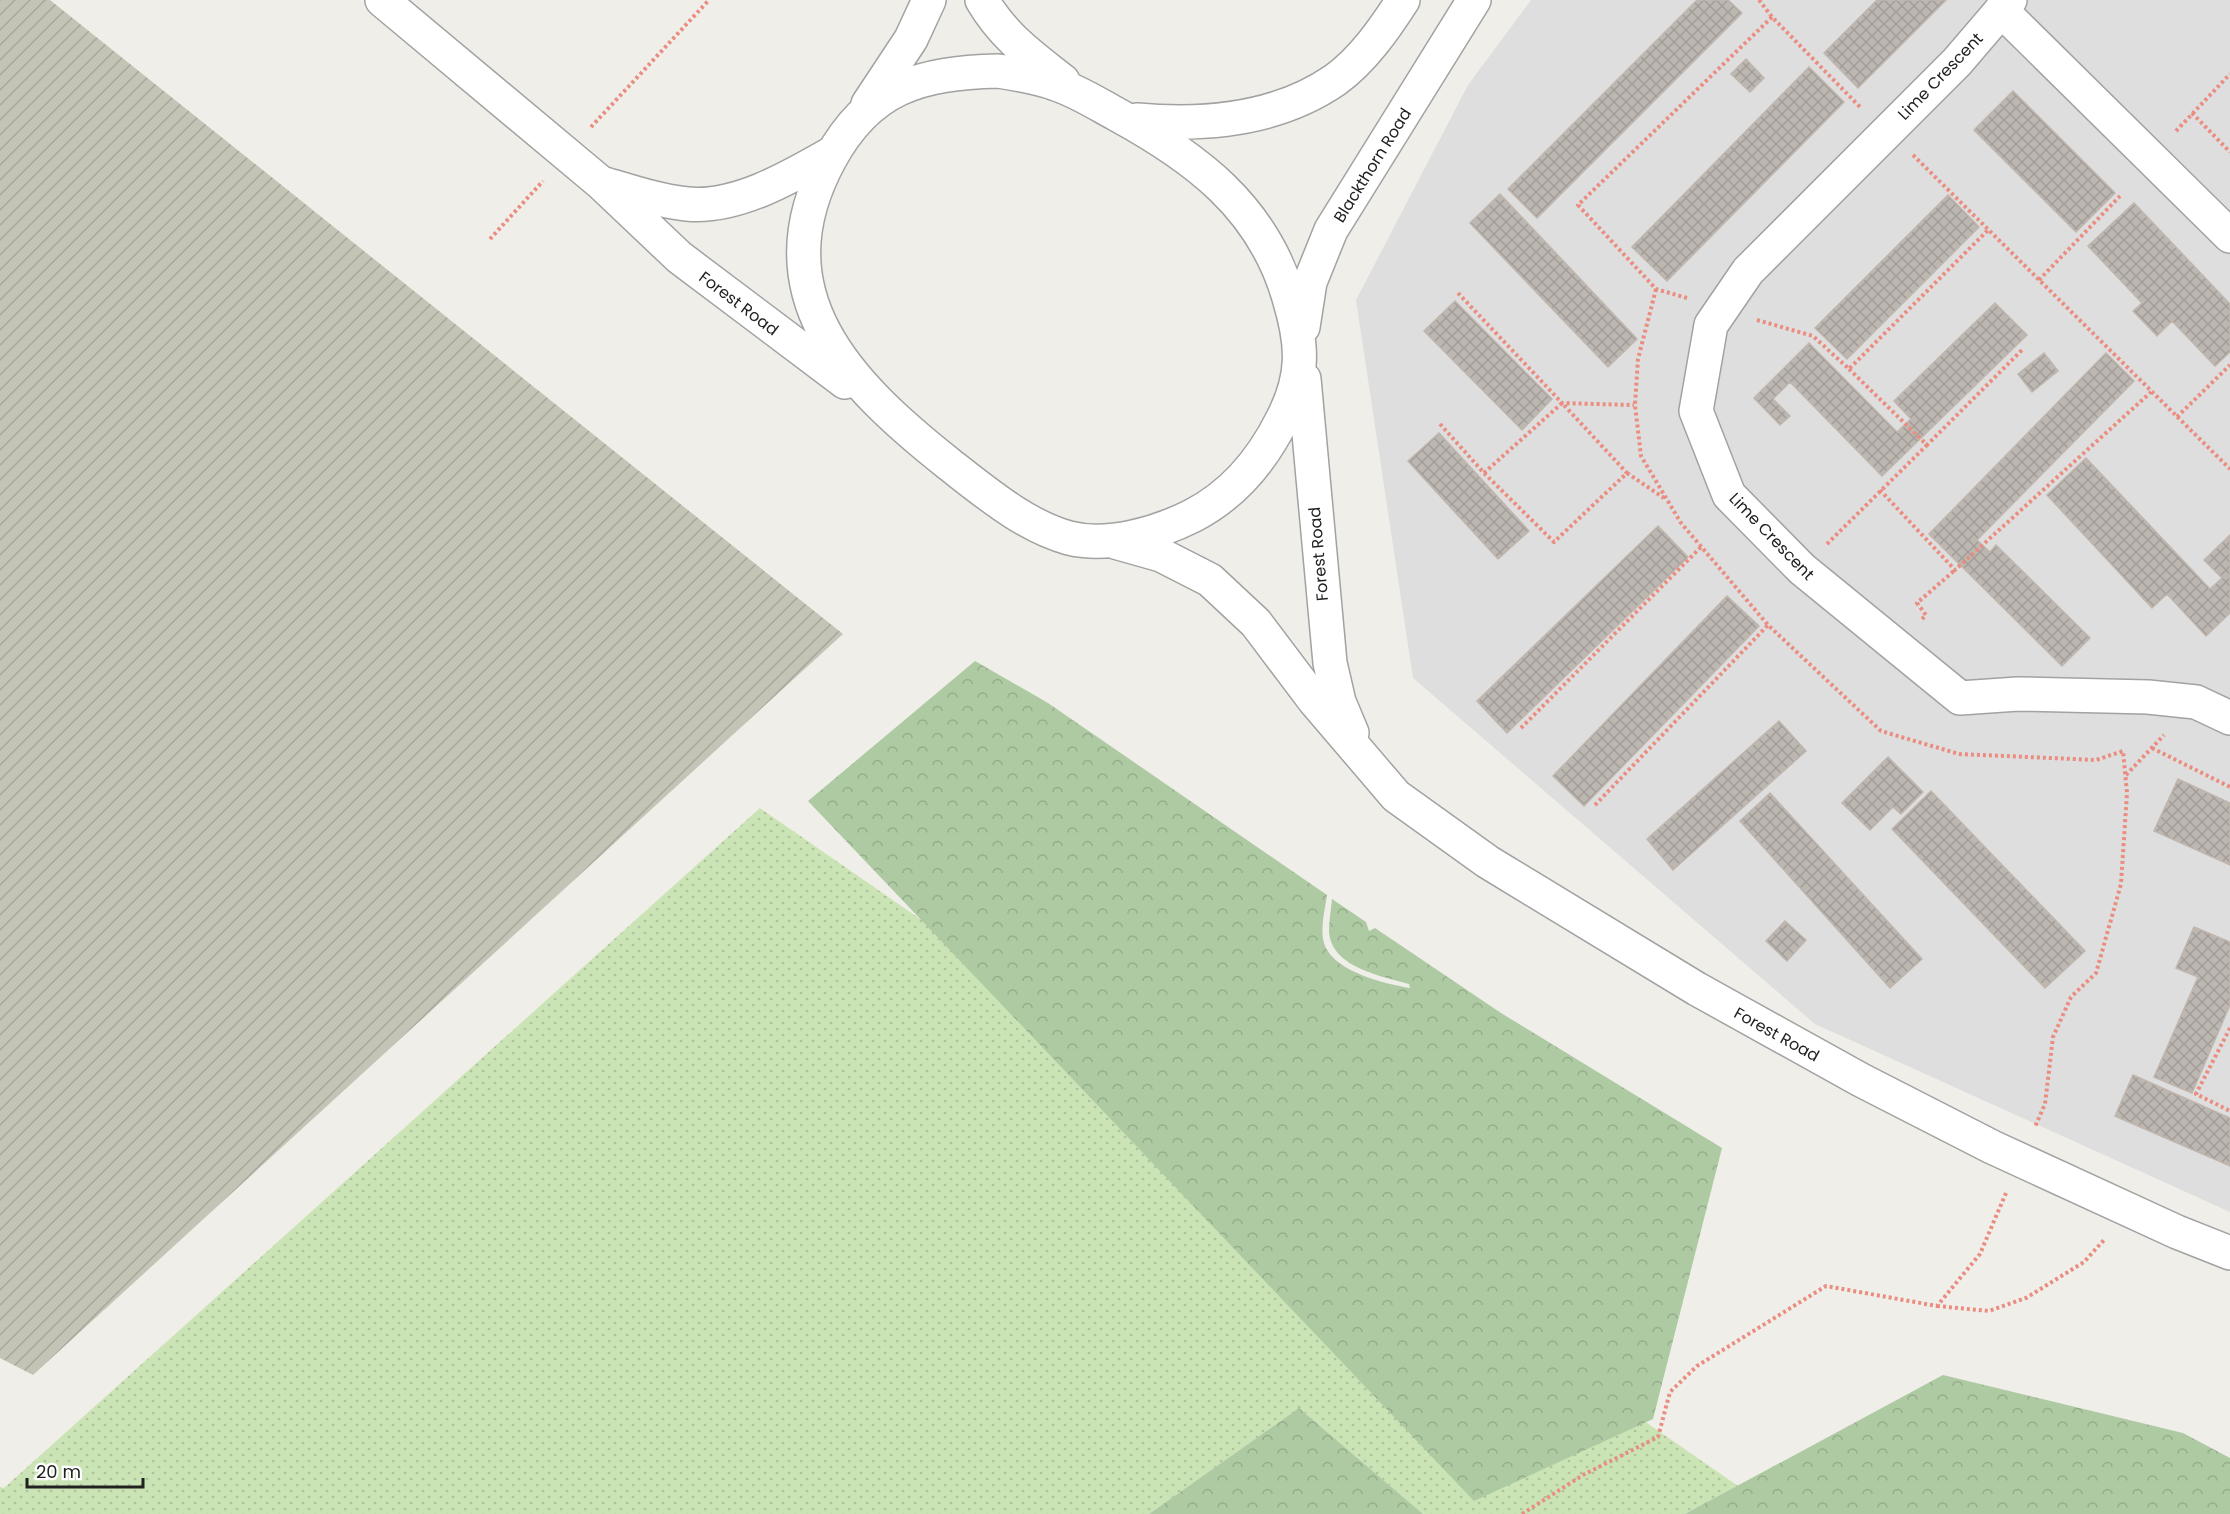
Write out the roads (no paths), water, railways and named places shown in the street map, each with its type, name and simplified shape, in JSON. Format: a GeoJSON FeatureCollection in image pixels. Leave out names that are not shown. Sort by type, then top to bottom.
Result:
{"type":"FeatureCollection","features":[{"type":"Feature","properties":{"kind":"street","name":"Forest Road"},"geometry":{"type":"LineString","coordinates":[[382,0],[601,183],[679,257],[737,303],[885,411]]}},
{"type":"Feature","properties":{"kind":"street"},"geometry":{"type":"LineString","coordinates":[[864,111],[886,94],[913,83],[973,72],[998,71],[1057,84],[1126,119],[1186,155],[1226,192],[1261,232],[1285,282],[1301,344],[1300,372],[1287,411],[1272,441],[1252,468],[1228,492],[1202,511],[1174,525],[1140,535],[1107,540],[1072,539],[1037,526],[978,486],[885,411],[849,372],[827,340],[815,313],[806,276],[803,246],[809,206],[834,152],[911,39],[928,0]]}},
{"type":"Feature","properties":{"kind":"street"},"geometry":{"type":"LineString","coordinates":[[982,0],[996,24],[1017,45],[1081,95]]}},
{"type":"Feature","properties":{"kind":"street"},"geometry":{"type":"LineString","coordinates":[[1126,119],[1182,124],[1234,119],[1305,97],[1336,79],[1360,56],[1386,26],[1403,0]]}},
{"type":"Feature","properties":{"kind":"street","name":"Blackthorn Road"},"geometry":{"type":"LineString","coordinates":[[1301,344],[1310,282],[1331,230],[1474,0]]}},
{"type":"Feature","properties":{"kind":"street","name":"Lime Crescent"},"geometry":{"type":"LineString","coordinates":[[2230,236],[2150,157],[2006,5],[1957,62],[1748,271],[1710,324],[1696,411],[1729,495],[1802,569],[1960,698],[2018,694],[2148,697],[2196,702],[2230,718]]}},
{"type":"Feature","properties":{"kind":"street","name":"Forest Road"},"geometry":{"type":"LineString","coordinates":[[601,183],[689,205],[714,202],[746,195],[775,185],[834,152]]}},
{"type":"Feature","properties":{"kind":"street","name":"Forest Road"},"geometry":{"type":"LineString","coordinates":[[1301,344],[1330,663],[1339,702],[1362,755]]}},
{"type":"Feature","properties":{"kind":"street","name":"Forest Road"},"geometry":{"type":"LineString","coordinates":[[1107,540],[1161,555],[1210,580],[1256,623],[1314,700],[1362,755],[1381,781],[1413,811],[1488,862],[1697,989],[1861,1080],[1992,1147],[2177,1232],[2230,1253]]}}]}
